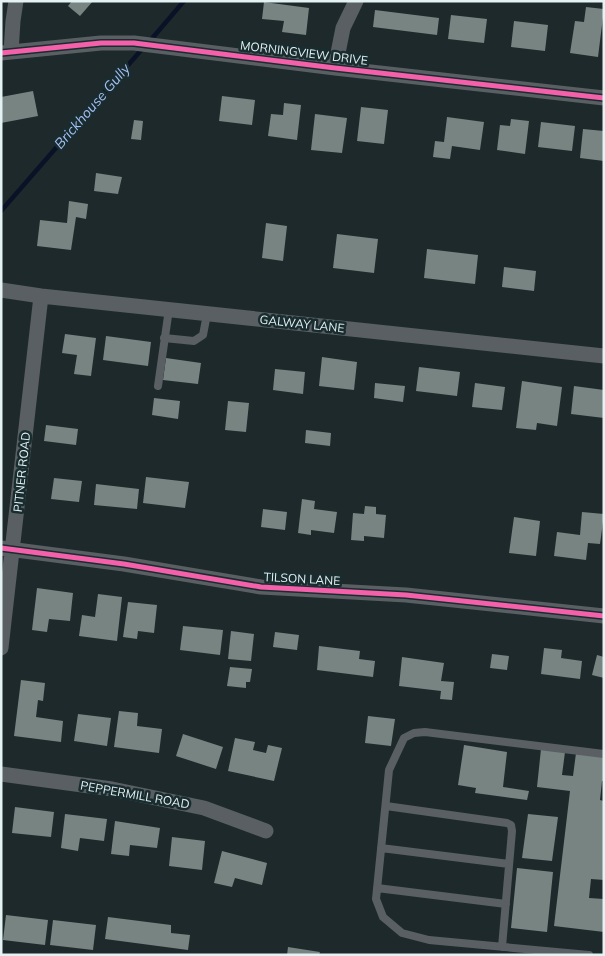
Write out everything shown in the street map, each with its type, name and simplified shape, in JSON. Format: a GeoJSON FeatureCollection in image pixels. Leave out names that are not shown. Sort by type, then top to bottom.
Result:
{"type":"FeatureCollection","features":[{"type":"Feature","properties":{"kind":"street"},"geometry":{"type":"LineString","coordinates":[[6,53],[16,1]]}},
{"type":"Feature","properties":{"kind":"street"},"geometry":{"type":"LineString","coordinates":[[335,68],[343,28],[356,1]]}},
{"type":"Feature","properties":{"kind":"street","name":"MORNINGVIEW DRIVE"},"geometry":{"type":"LineString","coordinates":[[6,53],[101,42],[134,43],[604,98]]}},
{"type":"Feature","properties":{"kind":"street","name":"GALWAY LANE"},"geometry":{"type":"LineString","coordinates":[[1,290],[41,296],[604,356]]}},
{"type":"Feature","properties":{"kind":"street","name":"PITNER ROAD"},"geometry":{"type":"LineString","coordinates":[[1,648],[7,548],[41,296]]}},
{"type":"Feature","properties":{"kind":"street","name":"TILSON LANE"},"geometry":{"type":"LineString","coordinates":[[7,548],[124,564],[261,587],[406,595],[604,616]]}},
{"type":"Feature","properties":{"kind":"street","name":"PEPPERMILL ROAD"},"geometry":{"type":"LineString","coordinates":[[1,774],[112,789],[204,808],[266,831]]}},
{"type":"Feature","properties":{"kind":"lane"},"geometry":{"type":"LineString","coordinates":[[158,386],[168,309]]}},
{"type":"Feature","properties":{"kind":"lane"},"geometry":{"type":"LineString","coordinates":[[164,338],[194,341],[203,335],[207,314]]}},
{"type":"Feature","properties":{"kind":"lane"},"geometry":{"type":"LineString","coordinates":[[589,955],[429,940],[402,933],[383,917],[376,899],[389,770],[404,738],[414,733],[425,732],[604,754]]}},
{"type":"Feature","properties":{"kind":"lane"},"geometry":{"type":"LineString","coordinates":[[386,806],[507,822],[511,825],[502,947]]}},
{"type":"Feature","properties":{"kind":"lane"},"geometry":{"type":"LineString","coordinates":[[381,848],[509,864]]}},
{"type":"Feature","properties":{"kind":"lane"},"geometry":{"type":"LineString","coordinates":[[377,888],[506,904]]}},
{"type":"Feature","properties":{"kind":"building"},"geometry":{"type":"Polygon","coordinates":[[[72,1],[93,1],[80,16],[68,6],[72,1]]]}},
{"type":"Feature","properties":{"kind":"building"},"geometry":{"type":"Polygon","coordinates":[[[264,2],[309,8],[306,35],[282,32],[284,21],[262,19],[264,2]]]}},
{"type":"Feature","properties":{"kind":"building"},"geometry":{"type":"Polygon","coordinates":[[[586,7],[604,9],[598,57],[570,53],[575,21],[584,22],[586,7]]]}},
{"type":"Feature","properties":{"kind":"building"},"geometry":{"type":"Polygon","coordinates":[[[375,10],[439,18],[437,35],[373,27],[375,10]]]}},
{"type":"Feature","properties":{"kind":"building"},"geometry":{"type":"Polygon","coordinates":[[[451,15],[487,19],[484,43],[448,39],[451,15]]]}},
{"type":"Feature","properties":{"kind":"building"},"geometry":{"type":"Polygon","coordinates":[[[514,21],[548,25],[545,51],[511,47],[514,21]]]}},
{"type":"Feature","properties":{"kind":"building"},"geometry":{"type":"Polygon","coordinates":[[[33,91],[38,116],[1,123],[1,97],[33,91]]]}},
{"type":"Feature","properties":{"kind":"building"},"geometry":{"type":"Polygon","coordinates":[[[222,96],[255,100],[252,125],[219,121],[222,96]]]}},
{"type":"Feature","properties":{"kind":"building"},"geometry":{"type":"Polygon","coordinates":[[[284,103],[301,105],[297,140],[268,136],[271,114],[283,115],[284,103]]]}},
{"type":"Feature","properties":{"kind":"building"},"geometry":{"type":"Polygon","coordinates":[[[361,107],[388,110],[384,144],[357,141],[361,107]]]}},
{"type":"Feature","properties":{"kind":"building"},"geometry":{"type":"Polygon","coordinates":[[[315,114],[347,118],[342,153],[311,150],[315,114]]]}},
{"type":"Feature","properties":{"kind":"building"},"geometry":{"type":"Polygon","coordinates":[[[447,117],[484,122],[480,150],[452,146],[450,159],[433,157],[435,141],[444,142],[447,117]]]}},
{"type":"Feature","properties":{"kind":"building"},"geometry":{"type":"Polygon","coordinates":[[[511,119],[529,121],[525,154],[497,150],[500,125],[510,126],[511,119]]]}},
{"type":"Feature","properties":{"kind":"building"},"geometry":{"type":"Polygon","coordinates":[[[134,120],[143,121],[141,140],[131,139],[134,120]]]}},
{"type":"Feature","properties":{"kind":"building"},"geometry":{"type":"Polygon","coordinates":[[[541,122],[575,126],[572,151],[538,147],[541,122]]]}},
{"type":"Feature","properties":{"kind":"building"},"geometry":{"type":"Polygon","coordinates":[[[583,129],[604,131],[604,161],[580,158],[583,129]]]}},
{"type":"Feature","properties":{"kind":"building"},"geometry":{"type":"Polygon","coordinates":[[[96,173],[122,177],[118,194],[94,191],[96,173]]]}},
{"type":"Feature","properties":{"kind":"building"},"geometry":{"type":"Polygon","coordinates":[[[69,201],[88,204],[86,219],[76,217],[71,250],[37,246],[40,220],[67,223],[69,201]]]}},
{"type":"Feature","properties":{"kind":"building"},"geometry":{"type":"Polygon","coordinates":[[[266,223],[287,226],[283,261],[262,258],[266,223]]]}},
{"type":"Feature","properties":{"kind":"building"},"geometry":{"type":"Polygon","coordinates":[[[337,234],[378,239],[374,273],[333,268],[337,234]]]}},
{"type":"Feature","properties":{"kind":"building"},"geometry":{"type":"Polygon","coordinates":[[[427,249],[478,255],[475,284],[424,278],[427,249]]]}},
{"type":"Feature","properties":{"kind":"building"},"geometry":{"type":"Polygon","coordinates":[[[504,267],[536,271],[534,291],[502,287],[504,267]]]}},
{"type":"Feature","properties":{"kind":"building"},"geometry":{"type":"Polygon","coordinates":[[[65,334],[96,338],[91,376],[74,374],[77,355],[62,353],[65,334]]]}},
{"type":"Feature","properties":{"kind":"building"},"geometry":{"type":"Polygon","coordinates":[[[106,336],[151,342],[148,366],[103,360],[106,336]]]}},
{"type":"Feature","properties":{"kind":"building"},"geometry":{"type":"Polygon","coordinates":[[[322,357],[357,362],[354,390],[319,386],[322,357]]]}},
{"type":"Feature","properties":{"kind":"building"},"geometry":{"type":"Polygon","coordinates":[[[166,358],[201,363],[198,384],[163,380],[166,358]]]}},
{"type":"Feature","properties":{"kind":"building"},"geometry":{"type":"Polygon","coordinates":[[[419,367],[460,372],[457,396],[416,391],[419,367]]]}},
{"type":"Feature","properties":{"kind":"building"},"geometry":{"type":"Polygon","coordinates":[[[275,369],[305,372],[303,394],[273,390],[275,369]]]}},
{"type":"Feature","properties":{"kind":"building"},"geometry":{"type":"Polygon","coordinates":[[[522,381],[562,387],[557,426],[537,423],[536,430],[516,428],[522,381]]]}},
{"type":"Feature","properties":{"kind":"building"},"geometry":{"type":"Polygon","coordinates":[[[375,383],[405,386],[403,402],[374,398],[375,383]]]}},
{"type":"Feature","properties":{"kind":"building"},"geometry":{"type":"Polygon","coordinates":[[[475,383],[505,387],[502,410],[472,407],[475,383]]]}},
{"type":"Feature","properties":{"kind":"building"},"geometry":{"type":"Polygon","coordinates":[[[574,386],[604,390],[604,418],[571,414],[574,386]]]}},
{"type":"Feature","properties":{"kind":"building"},"geometry":{"type":"Polygon","coordinates":[[[154,398],[180,401],[178,419],[152,415],[154,398]]]}},
{"type":"Feature","properties":{"kind":"building"},"geometry":{"type":"Polygon","coordinates":[[[228,401],[249,403],[246,432],[225,430],[228,401]]]}},
{"type":"Feature","properties":{"kind":"building"},"geometry":{"type":"Polygon","coordinates":[[[46,425],[78,429],[76,445],[44,441],[46,425]]]}},
{"type":"Feature","properties":{"kind":"building"},"geometry":{"type":"Polygon","coordinates":[[[306,430],[331,433],[330,446],[305,443],[306,430]]]}},
{"type":"Feature","properties":{"kind":"building"},"geometry":{"type":"Polygon","coordinates":[[[146,477],[189,482],[185,508],[143,503],[146,477]]]}},
{"type":"Feature","properties":{"kind":"building"},"geometry":{"type":"Polygon","coordinates":[[[54,478],[82,481],[79,502],[51,499],[54,478]]]}},
{"type":"Feature","properties":{"kind":"building"},"geometry":{"type":"Polygon","coordinates":[[[96,484],[139,489],[137,509],[94,505],[96,484]]]}},
{"type":"Feature","properties":{"kind":"building"},"geometry":{"type":"Polygon","coordinates":[[[302,499],[315,501],[314,509],[337,512],[334,533],[311,530],[311,535],[298,533],[302,499]]]}},
{"type":"Feature","properties":{"kind":"building"},"geometry":{"type":"Polygon","coordinates":[[[365,506],[376,507],[376,514],[386,515],[384,538],[364,536],[364,541],[351,540],[353,513],[364,514],[365,506]]]}},
{"type":"Feature","properties":{"kind":"building"},"geometry":{"type":"Polygon","coordinates":[[[263,509],[287,512],[285,530],[261,527],[263,509]]]}},
{"type":"Feature","properties":{"kind":"building"},"geometry":{"type":"Polygon","coordinates":[[[582,512],[604,514],[600,544],[588,543],[586,560],[554,556],[557,532],[580,535],[582,512]]]}},
{"type":"Feature","properties":{"kind":"building"},"geometry":{"type":"Polygon","coordinates":[[[514,517],[540,521],[536,556],[509,553],[514,517]]]}},
{"type":"Feature","properties":{"kind":"building"},"geometry":{"type":"Polygon","coordinates":[[[37,588],[73,593],[70,621],[49,619],[47,632],[32,630],[37,588]]]}},
{"type":"Feature","properties":{"kind":"building"},"geometry":{"type":"Polygon","coordinates":[[[98,594],[122,597],[117,641],[79,636],[82,615],[95,617],[98,594]]]}},
{"type":"Feature","properties":{"kind":"building"},"geometry":{"type":"Polygon","coordinates":[[[128,602],[157,605],[154,633],[138,631],[137,639],[123,637],[128,602]]]}},
{"type":"Feature","properties":{"kind":"building"},"geometry":{"type":"Polygon","coordinates":[[[183,626],[223,630],[220,655],[180,650],[183,626]]]}},
{"type":"Feature","properties":{"kind":"building"},"geometry":{"type":"Polygon","coordinates":[[[231,631],[254,634],[251,661],[228,659],[231,631]]]}},
{"type":"Feature","properties":{"kind":"building"},"geometry":{"type":"Polygon","coordinates":[[[275,632],[299,635],[297,650],[273,647],[275,632]]]}},
{"type":"Feature","properties":{"kind":"building"},"geometry":{"type":"Polygon","coordinates":[[[319,646],[360,651],[359,659],[375,661],[373,677],[317,670],[319,646]]]}},
{"type":"Feature","properties":{"kind":"building"},"geometry":{"type":"Polygon","coordinates":[[[544,648],[562,650],[561,658],[582,661],[580,679],[541,674],[544,648]]]}},
{"type":"Feature","properties":{"kind":"building"},"geometry":{"type":"Polygon","coordinates":[[[492,654],[509,656],[507,670],[490,668],[492,654]]]}},
{"type":"Feature","properties":{"kind":"building"},"geometry":{"type":"Polygon","coordinates":[[[597,655],[604,657],[604,678],[592,675],[597,655]]]}},
{"type":"Feature","properties":{"kind":"building"},"geometry":{"type":"Polygon","coordinates":[[[402,657],[444,663],[441,681],[454,682],[452,700],[440,699],[441,691],[399,686],[402,657]]]}},
{"type":"Feature","properties":{"kind":"building"},"geometry":{"type":"Polygon","coordinates":[[[230,667],[252,669],[250,682],[246,682],[246,688],[227,686],[230,667]]]}},
{"type":"Feature","properties":{"kind":"building"},"geometry":{"type":"Polygon","coordinates":[[[21,680],[45,683],[43,701],[38,700],[36,717],[63,721],[61,742],[14,736],[21,680]]]}},
{"type":"Feature","properties":{"kind":"building"},"geometry":{"type":"Polygon","coordinates":[[[119,711],[138,713],[137,726],[162,729],[159,753],[114,747],[119,711]]]}},
{"type":"Feature","properties":{"kind":"building"},"geometry":{"type":"Polygon","coordinates":[[[78,714],[111,718],[107,746],[74,741],[78,714]]]}},
{"type":"Feature","properties":{"kind":"building"},"geometry":{"type":"Polygon","coordinates":[[[368,716],[395,719],[391,746],[365,743],[368,716]]]}},
{"type":"Feature","properties":{"kind":"building"},"geometry":{"type":"Polygon","coordinates":[[[183,734],[223,747],[216,769],[176,756],[183,734]]]}},
{"type":"Feature","properties":{"kind":"building"},"geometry":{"type":"Polygon","coordinates":[[[235,738],[255,742],[253,750],[266,753],[268,745],[282,748],[274,781],[228,771],[235,738]]]}},
{"type":"Feature","properties":{"kind":"building"},"geometry":{"type":"Polygon","coordinates":[[[464,745],[507,752],[503,787],[529,791],[527,800],[475,793],[476,788],[458,785],[464,745]]]}},
{"type":"Feature","properties":{"kind":"building"},"geometry":{"type":"Polygon","coordinates":[[[541,749],[565,752],[562,775],[573,776],[576,753],[604,756],[604,781],[602,781],[600,800],[604,801],[604,880],[591,879],[589,898],[604,899],[604,932],[554,926],[570,791],[537,787],[541,749]]]}},
{"type":"Feature","properties":{"kind":"building"},"geometry":{"type":"Polygon","coordinates":[[[15,807],[54,812],[51,837],[12,833],[15,807]]]}},
{"type":"Feature","properties":{"kind":"building"},"geometry":{"type":"Polygon","coordinates":[[[65,814],[107,819],[104,841],[80,838],[78,851],[61,848],[65,814]]]}},
{"type":"Feature","properties":{"kind":"building"},"geometry":{"type":"Polygon","coordinates":[[[528,814],[558,817],[552,861],[522,858],[528,814]]]}},
{"type":"Feature","properties":{"kind":"building"},"geometry":{"type":"Polygon","coordinates":[[[115,821],[160,828],[157,848],[130,845],[129,856],[111,854],[115,821]]]}},
{"type":"Feature","properties":{"kind":"building"},"geometry":{"type":"Polygon","coordinates":[[[172,837],[205,841],[202,870],[169,866],[172,837]]]}},
{"type":"Feature","properties":{"kind":"building"},"geometry":{"type":"Polygon","coordinates":[[[222,851],[267,863],[262,885],[235,878],[232,887],[214,883],[222,851]]]}},
{"type":"Feature","properties":{"kind":"building"},"geometry":{"type":"Polygon","coordinates":[[[517,868],[553,872],[547,932],[511,928],[517,868]]]}},
{"type":"Feature","properties":{"kind":"building"},"geometry":{"type":"Polygon","coordinates":[[[6,915],[48,920],[45,945],[3,940],[6,915]]]}},
{"type":"Feature","properties":{"kind":"building"},"geometry":{"type":"Polygon","coordinates":[[[108,917],[171,925],[171,933],[190,935],[188,950],[105,939],[108,917]]]}},
{"type":"Feature","properties":{"kind":"building"},"geometry":{"type":"Polygon","coordinates":[[[53,920],[96,925],[93,950],[50,945],[53,920]]]}},
{"type":"Feature","properties":{"kind":"building"},"geometry":{"type":"Polygon","coordinates":[[[288,947],[320,952],[319,955],[287,955],[288,947]]]}},
{"type":"Feature","properties":{"kind":"waterway","name":"Brickhouse Gully"},"geometry":{"type":"LineString","coordinates":[[149,42],[184,1]]}},
{"type":"Feature","properties":{"kind":"waterway","name":"Brickhouse Gully"},"geometry":{"type":"LineString","coordinates":[[1,211],[143,48]]}},
{"type":"Feature","properties":{"kind":"cycle path"},"geometry":{"type":"LineString","coordinates":[[1,53],[101,43],[134,43],[604,98]]}},
{"type":"Feature","properties":{"kind":"cycle path"},"geometry":{"type":"LineString","coordinates":[[1,548],[124,564],[261,587],[406,595],[604,616]]}}]}
